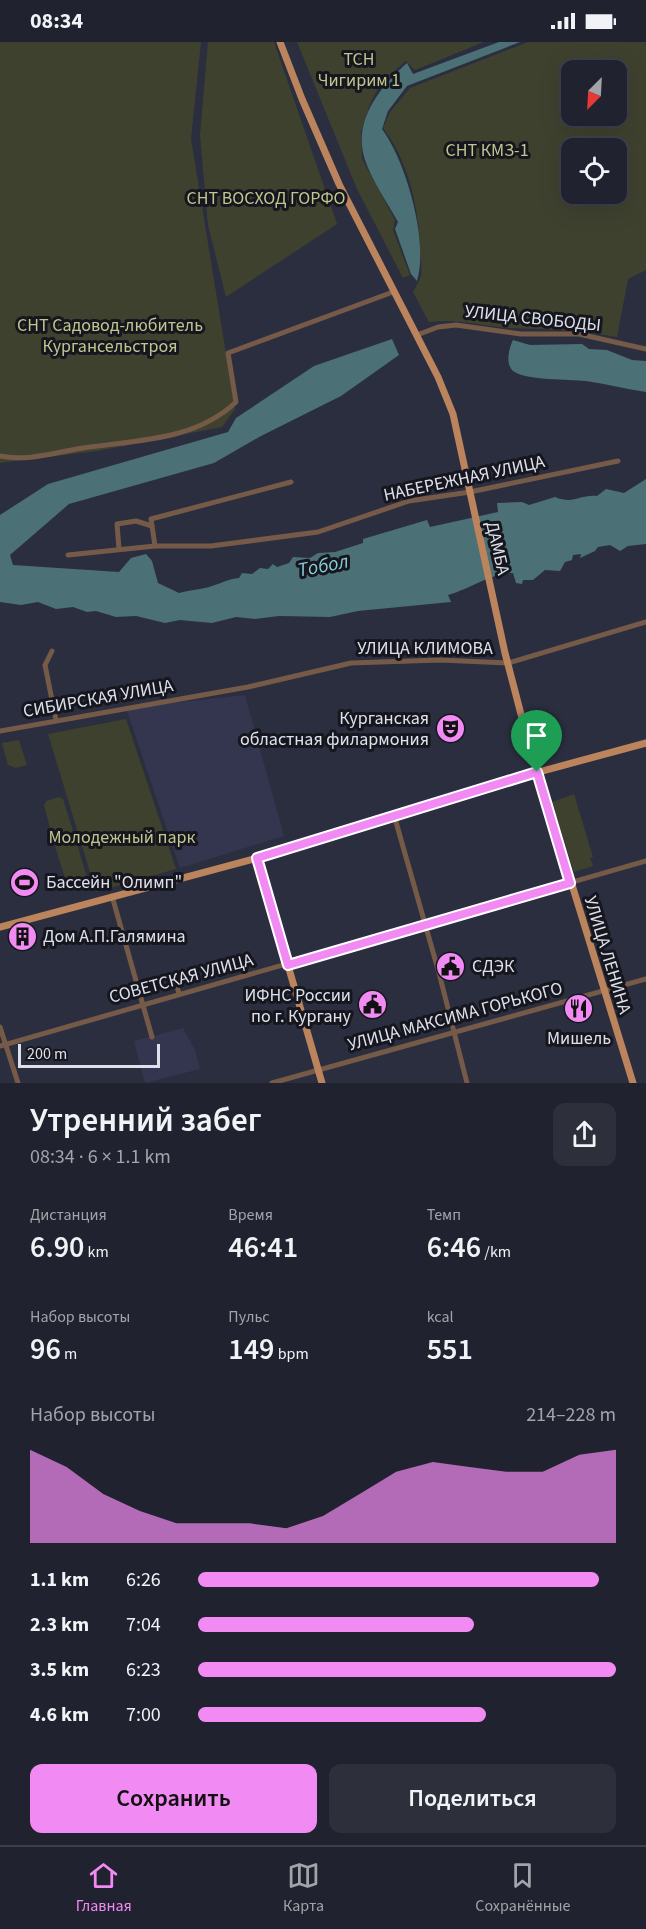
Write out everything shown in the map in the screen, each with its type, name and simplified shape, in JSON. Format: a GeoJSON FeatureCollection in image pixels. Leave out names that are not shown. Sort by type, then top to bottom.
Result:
{"type":"FeatureCollection","features":[{"type":"Feature","properties":{"kind":"main road","name":"ДАМБА"},"geometry":{"type":"LineString","coordinates":[[280,42],[322,146],[393,292],[417,335],[453,414],[507,663]]}},
{"type":"Feature","properties":{"kind":"main road","name":"УЛИЦА ЛЕНИНА"},"geometry":{"type":"LineString","coordinates":[[507,663],[570,883],[633,1083]]}},
{"type":"Feature","properties":{"kind":"main road"},"geometry":{"type":"LineString","coordinates":[[0,927],[257,858],[537,772],[646,743]]}},
{"type":"Feature","properties":{"kind":"main road"},"geometry":{"type":"LineString","coordinates":[[257,858],[322,1083]]}},
{"type":"Feature","properties":{"kind":"street"},"geometry":{"type":"LineString","coordinates":[[0,456],[27,457],[160,438],[209,421],[222,415],[236,402],[228,353],[393,292]]}},
{"type":"Feature","properties":{"kind":"street","name":"УЛИЦА СВОБОДЫ"},"geometry":{"type":"LineString","coordinates":[[417,335],[438,327],[456,325],[521,334],[579,334],[646,349]]}},
{"type":"Feature","properties":{"kind":"street","name":"НАБЕРЕЖНАЯ УЛИЦА"},"geometry":{"type":"LineString","coordinates":[[68,555],[155,546],[211,546],[318,532],[409,501],[470,492],[618,461]]}},
{"type":"Feature","properties":{"kind":"street"},"geometry":{"type":"LineString","coordinates":[[155,546],[151,519],[291,482]]}},
{"type":"Feature","properties":{"kind":"street"},"geometry":{"type":"LineString","coordinates":[[119,549],[117,524],[136,521],[152,526]]}},
{"type":"Feature","properties":{"kind":"street","name":"УЛИЦА КЛИМОВА"},"geometry":{"type":"LineString","coordinates":[[202,694],[248,687],[351,663],[440,660],[507,663],[646,622]]}},
{"type":"Feature","properties":{"kind":"street"},"geometry":{"type":"LineString","coordinates":[[52,651],[45,664],[56,720]]}},
{"type":"Feature","properties":{"kind":"street","name":"СИБИРСКАЯ УЛИЦА"},"geometry":{"type":"LineString","coordinates":[[0,731],[202,694]]}},
{"type":"Feature","properties":{"kind":"street"},"geometry":{"type":"LineString","coordinates":[[394,815],[467,1083]]}},
{"type":"Feature","properties":{"kind":"street","name":"СОВЕТСКАЯ УЛИЦА"},"geometry":{"type":"LineString","coordinates":[[2,1045],[646,861]]}},
{"type":"Feature","properties":{"kind":"street"},"geometry":{"type":"LineString","coordinates":[[112,896],[152,1037]]}},
{"type":"Feature","properties":{"kind":"street"},"geometry":{"type":"LineString","coordinates":[[179,994],[174,974],[181,972]]}},
{"type":"Feature","properties":{"kind":"street","name":"УЛИЦА МАКСИМА ГОРЬКОГО"},"geometry":{"type":"LineString","coordinates":[[272,1083],[646,979]]}},
{"type":"Feature","properties":{"kind":"street"},"geometry":{"type":"LineString","coordinates":[[0,1027],[2,1045],[18,1083]]}},
{"type":"Feature","properties":{"kind":"shaded area"},"geometry":{"type":"Polygon","coordinates":[[[245,695],[284,836],[180,868],[126,708],[245,695]]]}},
{"type":"Feature","properties":{"kind":"shaded area"},"geometry":{"type":"Polygon","coordinates":[[[183,1028],[195,1050],[200,1069],[145,1083],[134,1041],[183,1028]]]}},
{"type":"Feature","properties":{"kind":"green space","name":"СНТ Садовод-любитель Кургансельстроя"},"geometry":{"type":"Polygon","coordinates":[[[0,42],[201,42],[191,139],[235,409],[222,427],[97,451],[0,463],[0,42]]]}},
{"type":"Feature","properties":{"kind":"green space","name":"СНТ ВОСХОД ГОРФО"},"geometry":{"type":"Polygon","coordinates":[[[208,42],[274,42],[337,224],[226,297],[208,225],[200,135],[208,42]]]}},
{"type":"Feature","properties":{"kind":"green space","name":"ТСН Чигирим 1"},"geometry":{"type":"Polygon","coordinates":[[[297,42],[484,42],[415,70],[406,61],[381,82],[370,104],[361,132],[362,159],[395,220],[393,230],[410,275],[403,278],[357,189],[297,42]]]}},
{"type":"Feature","properties":{"kind":"green space","name":"СНТ КМЗ-1"},"geometry":{"type":"Polygon","coordinates":[[[528,42],[646,42],[646,270],[628,279],[617,337],[576,331],[509,328],[459,322],[429,322],[413,292],[421,275],[415,202],[400,156],[383,128],[390,112],[410,88],[528,42]]]}},
{"type":"Feature","properties":{"kind":"green space","name":"Молодежный парк"},"geometry":{"type":"Polygon","coordinates":[[[126,719],[176,869],[96,892],[48,734],[126,719]]]}},
{"type":"Feature","properties":{"kind":"green space"},"geometry":{"type":"Polygon","coordinates":[[[19,740],[27,765],[16,768],[8,765],[2,743],[19,740]]]}},
{"type":"Feature","properties":{"kind":"green space"},"geometry":{"type":"Polygon","coordinates":[[[574,794],[593,857],[590,858],[593,866],[574,872],[552,802],[574,794]]]}},
{"type":"Feature","properties":{"kind":"green space"},"geometry":{"type":"Polygon","coordinates":[[[59,797],[63,799],[74,834],[72,837],[57,841],[53,839],[44,805],[46,801],[59,797]]]}},
{"type":"Feature","properties":{"kind":"green space"},"geometry":{"type":"Polygon","coordinates":[[[76,840],[89,885],[69,891],[55,846],[76,840]]]}},
{"type":"Feature","properties":{"kind":"water"},"geometry":{"type":"Polygon","coordinates":[[[499,42],[520,42],[407,86],[388,111],[382,129],[391,143],[407,181],[418,224],[420,265],[417,281],[411,274],[395,229],[398,222],[365,160],[362,132],[365,118],[378,94],[407,63],[413,74],[499,42]]]}},
{"type":"Feature","properties":{"kind":"water","name":"Тобол"},"geometry":{"type":"Polygon","coordinates":[[[392,339],[399,355],[341,396],[261,436],[214,463],[69,504],[10,555],[13,565],[119,572],[131,558],[146,554],[152,561],[158,583],[179,593],[239,578],[242,573],[252,574],[260,568],[268,569],[273,564],[277,567],[289,563],[293,557],[310,558],[318,553],[335,552],[363,543],[363,539],[427,520],[430,527],[498,512],[497,503],[522,502],[529,505],[555,497],[572,500],[597,496],[606,489],[624,493],[646,479],[646,544],[628,546],[620,551],[610,545],[598,547],[595,551],[580,558],[581,554],[573,555],[572,560],[565,562],[560,571],[545,570],[533,580],[523,580],[522,584],[516,583],[513,573],[489,578],[448,595],[451,602],[358,611],[330,617],[279,616],[255,619],[236,617],[212,623],[180,620],[165,623],[136,616],[116,617],[96,611],[87,612],[73,607],[56,609],[38,602],[21,605],[0,602],[0,515],[48,484],[228,432],[236,418],[314,366],[392,339]]]}},
{"type":"Feature","properties":{"kind":"water"},"geometry":{"type":"Polygon","coordinates":[[[513,340],[530,345],[582,344],[589,349],[607,350],[632,360],[646,361],[646,392],[586,381],[538,378],[519,374],[513,371],[508,360],[513,340]]]}},
{"type":"Feature","properties":{"kind":"place","name":"Курганская областная филармония"},"geometry":{"type":"Point","coordinates":[450,728]}},
{"type":"Feature","properties":{"kind":"place","name":"Бассейн \"Олимп\""},"geometry":{"type":"Point","coordinates":[25,882]}},
{"type":"Feature","properties":{"kind":"place","name":"Дом А.П.Галямина"},"geometry":{"type":"Point","coordinates":[22,936]}},
{"type":"Feature","properties":{"kind":"place","name":"СДЭК"},"geometry":{"type":"Point","coordinates":[451,966]}},
{"type":"Feature","properties":{"kind":"place","name":"ИФНС России по г. Кургану"},"geometry":{"type":"Point","coordinates":[372,1005]}},
{"type":"Feature","properties":{"kind":"place","name":"Мишель"},"geometry":{"type":"Point","coordinates":[579,1009]}},
{"type":"Feature","properties":{"kind":"route"},"geometry":{"type":"LineString","coordinates":[[537,772],[570,883],[288,965],[257,858],[537,772]]}}]}
